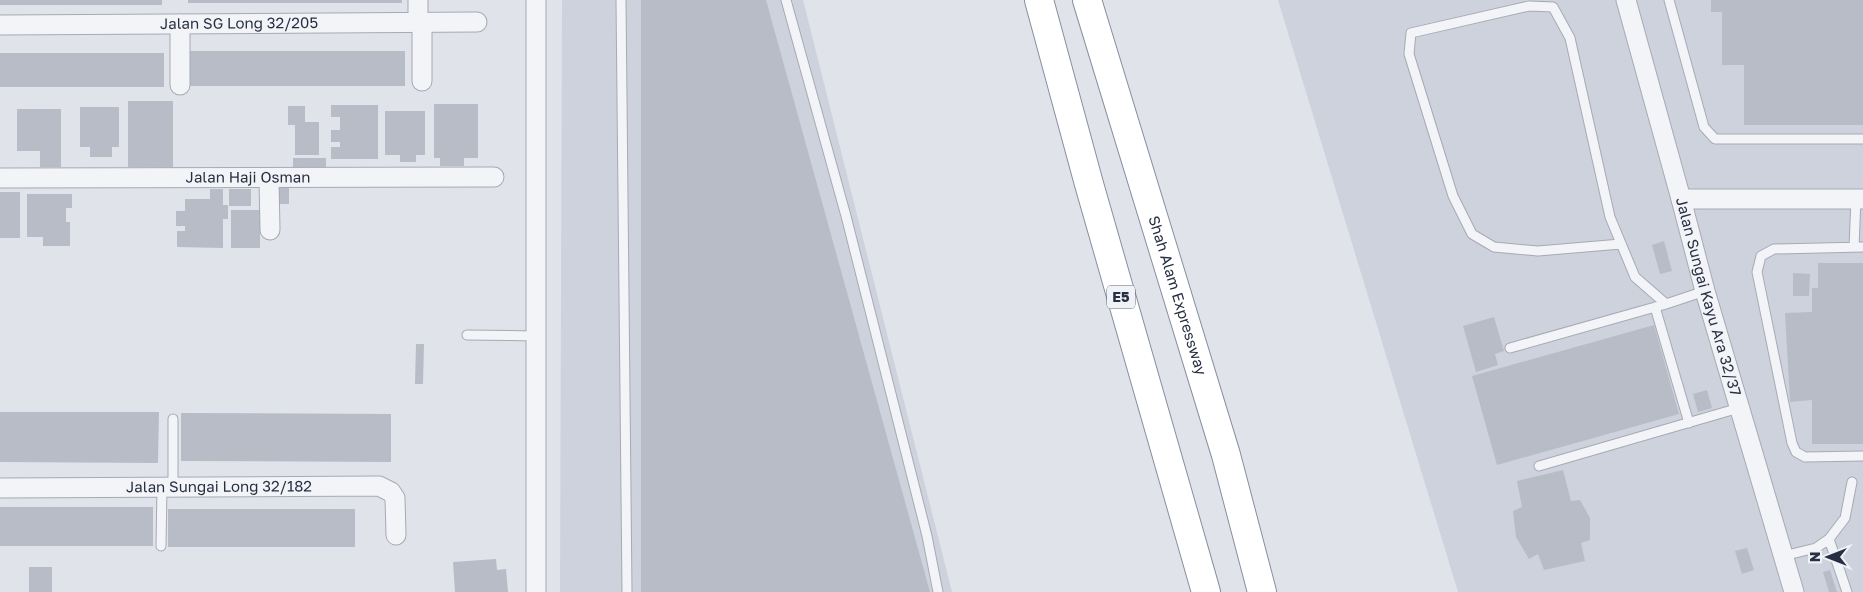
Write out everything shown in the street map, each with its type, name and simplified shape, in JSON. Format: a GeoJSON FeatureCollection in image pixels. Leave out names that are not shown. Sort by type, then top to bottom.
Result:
{"type":"FeatureCollection","features":[{"type":"Feature","properties":{"kind":"highway","name":"E5"},"geometry":{"type":"LineString","coordinates":[[1040,0],[1089,184],[1206,592]]}},
{"type":"Feature","properties":{"kind":"highway","name":"Shah Alam Expressway"},"geometry":{"type":"LineString","coordinates":[[1087,0],[1226,455],[1262,592]]}},
{"type":"Feature","properties":{"kind":"highway"},"geometry":{"type":"LineString","coordinates":[[1155,417],[1188,592]]}},
{"type":"Feature","properties":{"kind":"highway"},"geometry":{"type":"LineString","coordinates":[[1226,455],[1273,592]]}},
{"type":"Feature","properties":{"kind":"street"},"geometry":{"type":"LineString","coordinates":[[418,0],[422,82]]}},
{"type":"Feature","properties":{"kind":"street"},"geometry":{"type":"LineString","coordinates":[[536,0],[536,592]]}},
{"type":"Feature","properties":{"kind":"street","name":"Jalan Sungai Kayu Ara 32/37"},"geometry":{"type":"LineString","coordinates":[[1626,0],[1705,291],[1794,592]]}},
{"type":"Feature","properties":{"kind":"street","name":"Jalan SG Long 32/205"},"geometry":{"type":"LineString","coordinates":[[0,25],[477,22]]}},
{"type":"Feature","properties":{"kind":"street"},"geometry":{"type":"LineString","coordinates":[[180,24],[180,85]]}},
{"type":"Feature","properties":{"kind":"street","name":"Jalan Haji Osman"},"geometry":{"type":"LineString","coordinates":[[0,178],[270,179],[494,177]]}},
{"type":"Feature","properties":{"kind":"street"},"geometry":{"type":"LineString","coordinates":[[270,179],[270,230]]}},
{"type":"Feature","properties":{"kind":"street"},"geometry":{"type":"LineString","coordinates":[[1681,200],[1860,199]]}},
{"type":"Feature","properties":{"kind":"street","name":"Jalan Sungai Long 32/182"},"geometry":{"type":"LineString","coordinates":[[0,488],[379,486],[391,492],[395,498],[396,535]]}},
{"type":"Feature","properties":{"kind":"lane"},"geometry":{"type":"LineString","coordinates":[[621,0],[627,592]]}},
{"type":"Feature","properties":{"kind":"lane"},"geometry":{"type":"LineString","coordinates":[[786,0],[846,216],[927,536],[938,592]]}},
{"type":"Feature","properties":{"kind":"lane"},"geometry":{"type":"LineString","coordinates":[[1669,0],[1704,127],[1715,139],[1863,139]]}},
{"type":"Feature","properties":{"kind":"lane"},"geometry":{"type":"LineString","coordinates":[[1621,244],[1538,251],[1494,247],[1472,234],[1453,196],[1409,54],[1411,33],[1530,6],[1553,7],[1570,38],[1610,217],[1635,277],[1666,304]]}},
{"type":"Feature","properties":{"kind":"lane"},"geometry":{"type":"LineString","coordinates":[[1860,199],[1858,247],[1774,249],[1761,256],[1757,272],[1792,443],[1796,452],[1805,457],[1863,456]]}},
{"type":"Feature","properties":{"kind":"lane"},"geometry":{"type":"LineString","coordinates":[[1510,348],[1666,304],[1705,291]]}},
{"type":"Feature","properties":{"kind":"lane"},"geometry":{"type":"LineString","coordinates":[[1655,307],[1689,423]]}},
{"type":"Feature","properties":{"kind":"lane"},"geometry":{"type":"LineString","coordinates":[[467,335],[536,336]]}},
{"type":"Feature","properties":{"kind":"lane"},"geometry":{"type":"LineString","coordinates":[[1539,466],[1739,408]]}},
{"type":"Feature","properties":{"kind":"lane"},"geometry":{"type":"LineString","coordinates":[[162,546],[173,419]]}},
{"type":"Feature","properties":{"kind":"lane"},"geometry":{"type":"LineString","coordinates":[[1783,556],[1816,548],[1829,539],[1845,518],[1852,482]]}},
{"type":"Feature","properties":{"kind":"lane"},"geometry":{"type":"LineString","coordinates":[[1829,539],[1846,592]]}},
{"type":"Feature","properties":{"kind":"shaded area"},"geometry":{"type":"Polygon","coordinates":[[[562,0],[803,0],[952,592],[560,592],[562,0]]]}},
{"type":"Feature","properties":{"kind":"shaded area"},"geometry":{"type":"Polygon","coordinates":[[[1278,0],[1863,0],[1863,592],[1458,592],[1278,0]]]}},
{"type":"Feature","properties":{"kind":"building"},"geometry":{"type":"Polygon","coordinates":[[[0,0],[162,0],[162,5],[0,5],[0,0]]]}},
{"type":"Feature","properties":{"kind":"building"},"geometry":{"type":"Polygon","coordinates":[[[188,0],[402,0],[402,3],[188,3],[188,0]]]}},
{"type":"Feature","properties":{"kind":"building"},"geometry":{"type":"Polygon","coordinates":[[[641,0],[766,0],[930,592],[641,592],[641,0]]]}},
{"type":"Feature","properties":{"kind":"building"},"geometry":{"type":"Polygon","coordinates":[[[1711,0],[1863,0],[1863,125],[1744,125],[1744,65],[1722,65],[1722,12],[1711,12],[1711,0]]]}},
{"type":"Feature","properties":{"kind":"building"},"geometry":{"type":"Polygon","coordinates":[[[187,51],[405,51],[405,86],[187,86],[187,51]]]}},
{"type":"Feature","properties":{"kind":"building"},"geometry":{"type":"Polygon","coordinates":[[[0,53],[164,53],[164,87],[0,87],[0,53]]]}},
{"type":"Feature","properties":{"kind":"building"},"geometry":{"type":"Polygon","coordinates":[[[128,101],[173,101],[173,167],[128,167],[128,101]]]}},
{"type":"Feature","properties":{"kind":"building"},"geometry":{"type":"Polygon","coordinates":[[[434,104],[478,104],[478,158],[464,158],[464,166],[440,166],[440,158],[434,158],[434,104]]]}},
{"type":"Feature","properties":{"kind":"building"},"geometry":{"type":"Polygon","coordinates":[[[331,105],[378,105],[378,159],[331,159],[331,147],[340,147],[340,142],[331,142],[331,130],[340,130],[340,117],[331,117],[331,105]]]}},
{"type":"Feature","properties":{"kind":"building"},"geometry":{"type":"Polygon","coordinates":[[[288,106],[305,106],[305,122],[319,122],[319,155],[295,155],[295,125],[288,125],[288,106]]]}},
{"type":"Feature","properties":{"kind":"building"},"geometry":{"type":"Polygon","coordinates":[[[80,107],[119,107],[119,147],[112,147],[112,157],[90,157],[90,147],[80,147],[80,107]]]}},
{"type":"Feature","properties":{"kind":"building"},"geometry":{"type":"Polygon","coordinates":[[[17,109],[61,109],[61,167],[40,167],[40,151],[17,151],[17,109]]]}},
{"type":"Feature","properties":{"kind":"building"},"geometry":{"type":"Polygon","coordinates":[[[385,111],[425,111],[425,155],[416,155],[416,162],[400,162],[400,155],[385,155],[385,111]]]}},
{"type":"Feature","properties":{"kind":"building"},"geometry":{"type":"Polygon","coordinates":[[[293,158],[326,158],[326,171],[293,171],[293,158]]]}},
{"type":"Feature","properties":{"kind":"building"},"geometry":{"type":"Polygon","coordinates":[[[278,184],[289,184],[289,204],[278,204],[278,184]]]}},
{"type":"Feature","properties":{"kind":"building"},"geometry":{"type":"Polygon","coordinates":[[[210,189],[223,189],[223,205],[228,205],[228,219],[223,219],[223,248],[177,247],[177,231],[185,231],[185,226],[176,226],[176,211],[185,211],[185,199],[210,199],[210,189]]]}},
{"type":"Feature","properties":{"kind":"building"},"geometry":{"type":"Polygon","coordinates":[[[229,189],[251,189],[251,206],[229,206],[229,189]]]}},
{"type":"Feature","properties":{"kind":"building"},"geometry":{"type":"Polygon","coordinates":[[[0,192],[20,192],[20,238],[0,238],[0,192]]]}},
{"type":"Feature","properties":{"kind":"building"},"geometry":{"type":"Polygon","coordinates":[[[27,194],[72,194],[72,208],[66,208],[66,222],[70,222],[70,246],[43,246],[43,237],[27,237],[27,194]]]}},
{"type":"Feature","properties":{"kind":"building"},"geometry":{"type":"Polygon","coordinates":[[[231,210],[260,210],[260,248],[231,248],[231,210]]]}},
{"type":"Feature","properties":{"kind":"building"},"geometry":{"type":"Polygon","coordinates":[[[1664,241],[1672,271],[1660,274],[1652,245],[1664,241]]]}},
{"type":"Feature","properties":{"kind":"building"},"geometry":{"type":"Polygon","coordinates":[[[1818,263],[1863,263],[1863,444],[1812,444],[1812,400],[1790,402],[1785,313],[1812,312],[1812,288],[1818,288],[1818,263]]]}},
{"type":"Feature","properties":{"kind":"building"},"geometry":{"type":"Polygon","coordinates":[[[1793,273],[1810,274],[1809,296],[1793,296],[1793,273]]]}},
{"type":"Feature","properties":{"kind":"building"},"geometry":{"type":"Polygon","coordinates":[[[1494,317],[1504,351],[1495,354],[1498,365],[1476,372],[1463,326],[1494,317]]]}},
{"type":"Feature","properties":{"kind":"building"},"geometry":{"type":"Polygon","coordinates":[[[1654,325],[1679,414],[1497,465],[1472,376],[1654,325]]]}},
{"type":"Feature","properties":{"kind":"building"},"geometry":{"type":"Polygon","coordinates":[[[416,344],[424,344],[423,384],[415,384],[416,344]]]}},
{"type":"Feature","properties":{"kind":"building"},"geometry":{"type":"Polygon","coordinates":[[[1707,390],[1712,408],[1698,412],[1693,394],[1707,390]]]}},
{"type":"Feature","properties":{"kind":"building"},"geometry":{"type":"Polygon","coordinates":[[[0,412],[159,412],[158,463],[0,462],[0,412]]]}},
{"type":"Feature","properties":{"kind":"building"},"geometry":{"type":"Polygon","coordinates":[[[181,413],[391,414],[391,462],[181,461],[181,413]]]}},
{"type":"Feature","properties":{"kind":"building"},"geometry":{"type":"Polygon","coordinates":[[[1563,470],[1571,501],[1580,500],[1590,518],[1590,540],[1581,543],[1585,561],[1544,570],[1538,554],[1529,559],[1516,537],[1513,511],[1522,507],[1517,481],[1563,470]]]}},
{"type":"Feature","properties":{"kind":"building"},"geometry":{"type":"Polygon","coordinates":[[[0,507],[153,507],[153,546],[0,546],[0,507]]]}},
{"type":"Feature","properties":{"kind":"building"},"geometry":{"type":"Polygon","coordinates":[[[168,509],[355,509],[355,547],[168,547],[168,509]]]}},
{"type":"Feature","properties":{"kind":"building"},"geometry":{"type":"Polygon","coordinates":[[[1747,548],[1754,570],[1742,574],[1735,551],[1747,548]]]}},
{"type":"Feature","properties":{"kind":"building"},"geometry":{"type":"Polygon","coordinates":[[[496,559],[497,570],[506,569],[508,592],[455,592],[453,562],[496,559]]]}},
{"type":"Feature","properties":{"kind":"building"},"geometry":{"type":"Polygon","coordinates":[[[29,567],[52,567],[52,592],[29,592],[29,567]]]}},
{"type":"Feature","properties":{"kind":"building"},"geometry":{"type":"Polygon","coordinates":[[[1830,570],[1837,592],[1829,592],[1823,572],[1830,570]]]}}]}
